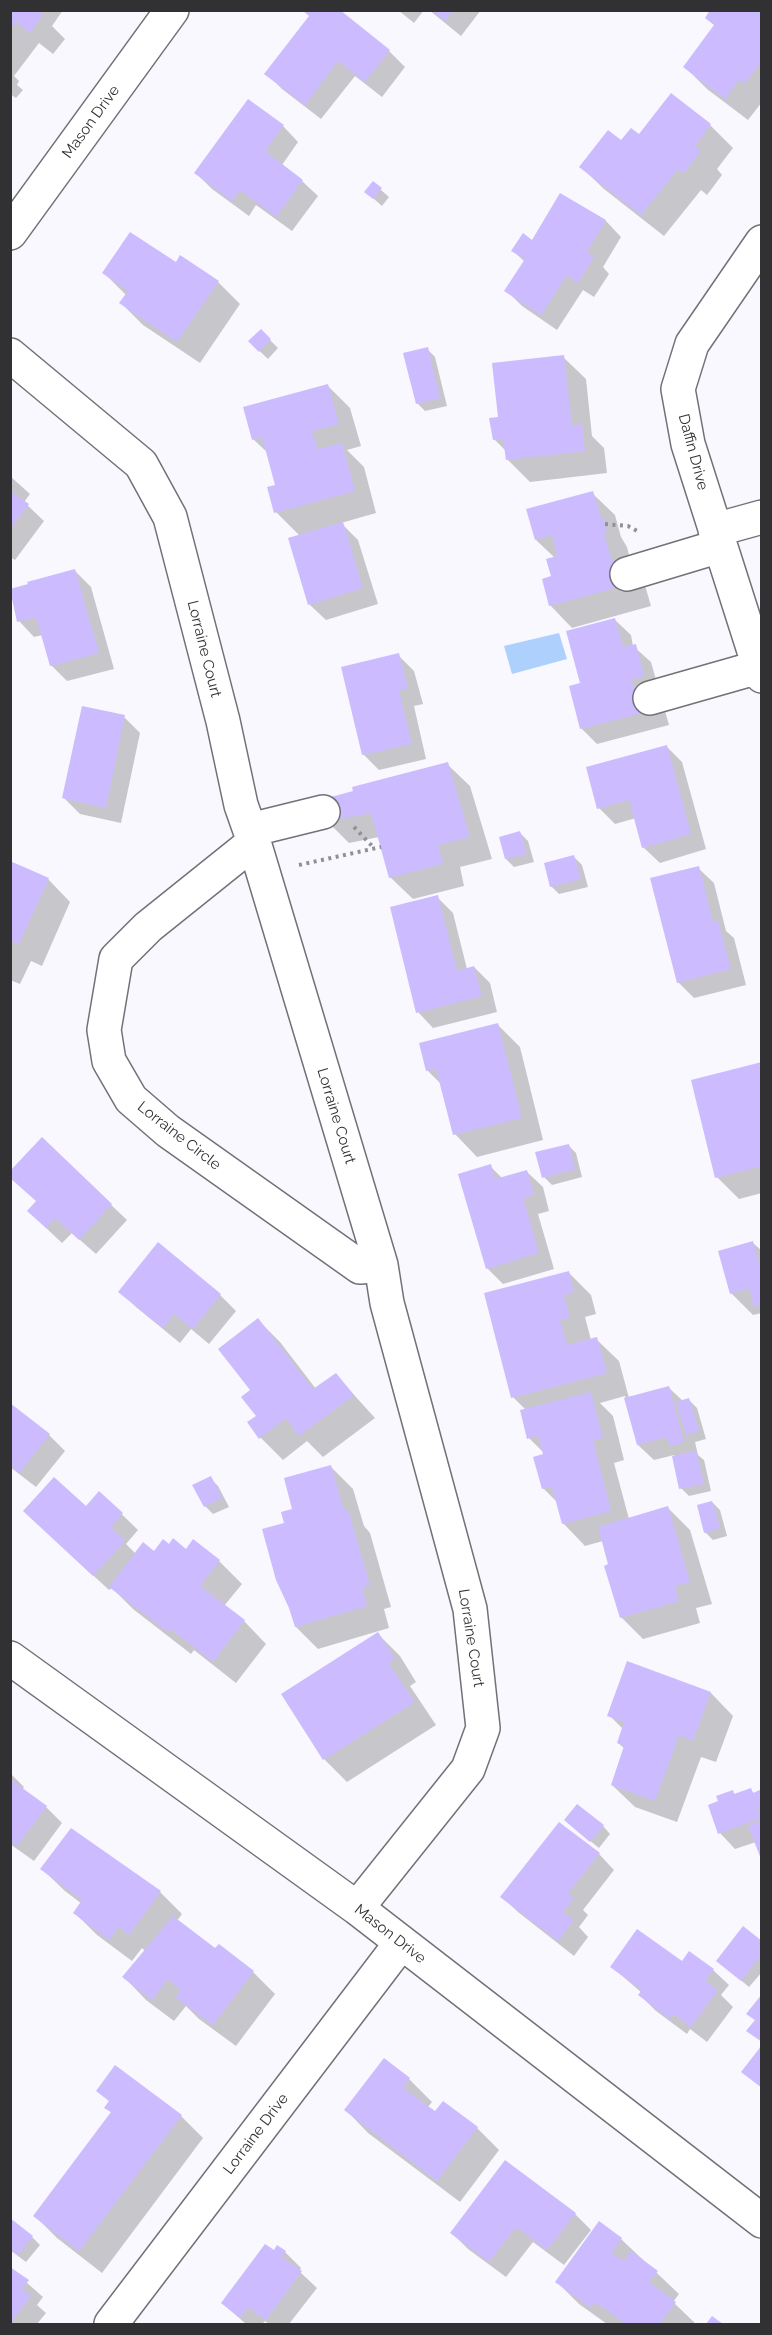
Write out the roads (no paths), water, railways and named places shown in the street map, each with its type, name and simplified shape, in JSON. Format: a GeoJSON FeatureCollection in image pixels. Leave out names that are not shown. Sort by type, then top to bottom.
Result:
{"type":"FeatureCollection","features":[{"type":"Feature","properties":{"kind":"street","name":"Mason Drive"},"geometry":{"type":"LineString","coordinates":[[10,233],[172,10]]}},
{"type":"Feature","properties":{"kind":"street","name":"Daffin Drive"},"geometry":{"type":"LineString","coordinates":[[760,671],[747,584],[718,538],[688,444],[678,389],[692,344],[762,242]]}},
{"type":"Feature","properties":{"kind":"street","name":"Lorraine Court"},"geometry":{"type":"LineString","coordinates":[[10,355],[141,464],[170,517],[223,721],[241,805],[381,1265],[387,1303],[470,1609],[483,1728],[468,1769],[357,1908]]}},
{"type":"Feature","properties":{"kind":"street"},"geometry":{"type":"LineString","coordinates":[[627,574],[718,538],[762,517]]}},
{"type":"Feature","properties":{"kind":"street"},"geometry":{"type":"LineString","coordinates":[[650,698],[760,671]]}},
{"type":"Feature","properties":{"kind":"street"},"geometry":{"type":"LineString","coordinates":[[252,836],[338,818]]}},
{"type":"Feature","properties":{"kind":"street","name":"Lorraine Circle"},"geometry":{"type":"LineString","coordinates":[[252,836],[148,927],[116,959],[104,1030],[109,1061],[131,1099],[168,1131],[360,1268],[381,1265]]}},
{"type":"Feature","properties":{"kind":"street","name":"Mason Drive"},"geometry":{"type":"LineString","coordinates":[[10,1658],[357,1908],[762,2221]]}},
{"type":"Feature","properties":{"kind":"street","name":"Lorraine Drive"},"geometry":{"type":"LineString","coordinates":[[111,2325],[401,1943]]}},
{"type":"Feature","properties":{"kind":"water"},"geometry":{"type":"Polygon","coordinates":[[[559,633],[567,659],[512,674],[504,646],[559,633]]]}}]}
